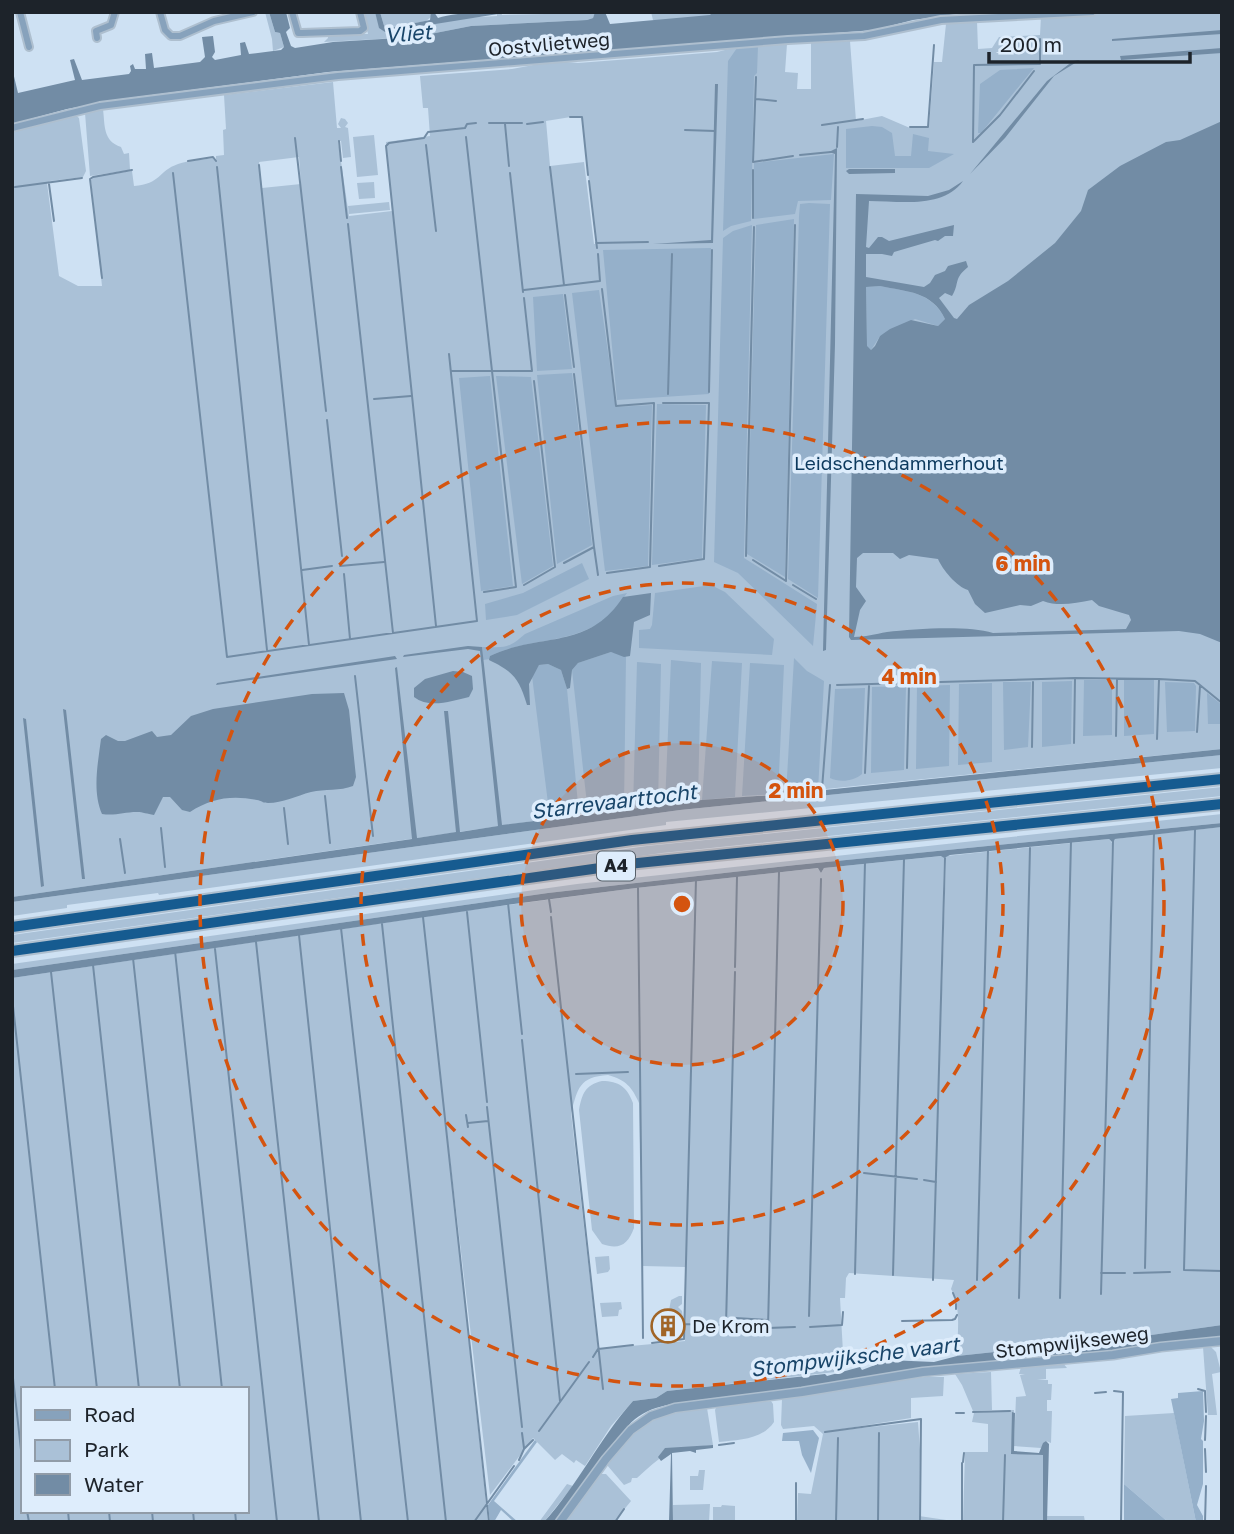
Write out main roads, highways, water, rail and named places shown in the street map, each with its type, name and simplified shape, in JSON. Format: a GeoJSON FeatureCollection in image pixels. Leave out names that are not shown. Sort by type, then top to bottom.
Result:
{"type":"FeatureCollection","features":[{"type":"Feature","properties":{"kind":"highway","name":"A4"},"geometry":{"type":"LineString","coordinates":[[12,927],[632,840],[1222,779]]}},
{"type":"Feature","properties":{"kind":"highway","name":"A4"},"geometry":{"type":"LineString","coordinates":[[12,951],[628,864],[1222,804]]}},
{"type":"Feature","properties":{"kind":"water"},"geometry":{"type":"Polygon","coordinates":[[[269,12],[286,12],[290,28],[286,32],[291,46],[295,48],[333,42],[415,37],[471,26],[587,20],[593,18],[595,12],[605,12],[610,24],[710,15],[713,12],[971,12],[913,20],[874,30],[328,72],[121,99],[67,109],[12,124],[12,68],[18,93],[75,80],[70,60],[74,59],[82,80],[129,74],[133,64],[135,69],[146,69],[145,54],[152,53],[154,68],[200,62],[205,57],[202,37],[213,36],[215,52],[212,57],[215,60],[241,55],[240,43],[245,42],[249,54],[281,50],[284,47],[280,33],[275,32],[269,12]]]}},
{"type":"Feature","properties":{"kind":"water"},"geometry":{"type":"Polygon","coordinates":[[[375,12],[380,12],[385,29],[430,20],[431,12],[438,18],[468,13],[498,14],[385,32],[379,28],[375,12]]]}},
{"type":"Feature","properties":{"kind":"water"},"geometry":{"type":"Polygon","coordinates":[[[1222,30],[1222,34],[1112,41],[1112,39],[1222,30]]]}},
{"type":"Feature","properties":{"kind":"water"},"geometry":{"type":"Polygon","coordinates":[[[1222,48],[1222,53],[1121,60],[1120,56],[1222,48]]]}},
{"type":"Feature","properties":{"kind":"water"},"geometry":{"type":"Polygon","coordinates":[[[1080,60],[1054,76],[1005,138],[970,174],[1047,81],[1073,61],[1080,60]]]}},
{"type":"Feature","properties":{"kind":"water"},"geometry":{"type":"Polygon","coordinates":[[[715,84],[718,84],[713,243],[653,244],[711,240],[715,84]]]}},
{"type":"Feature","properties":{"kind":"water"},"geometry":{"type":"Polygon","coordinates":[[[1222,121],[1222,643],[1200,634],[1179,631],[851,640],[856,194],[928,196],[949,190],[963,181],[954,190],[933,200],[869,201],[866,247],[869,248],[878,237],[889,241],[954,225],[953,236],[945,236],[938,241],[894,252],[892,256],[866,254],[866,277],[924,287],[948,266],[966,261],[968,267],[958,278],[952,296],[945,293],[939,298],[957,319],[969,305],[1008,281],[1055,243],[1081,211],[1088,190],[1120,166],[1166,142],[1180,140],[1222,121]],[[880,286],[866,287],[867,346],[871,350],[880,336],[911,320],[938,326],[945,319],[940,310],[926,298],[880,286]],[[863,553],[857,558],[856,587],[866,601],[860,610],[854,637],[940,628],[993,633],[1126,629],[1131,620],[1129,615],[1099,606],[1092,600],[1061,604],[1043,601],[1031,606],[1020,605],[985,613],[975,604],[968,590],[950,577],[938,559],[909,555],[900,559],[893,553],[863,553]]]}},
{"type":"Feature","properties":{"kind":"water"},"geometry":{"type":"Polygon","coordinates":[[[837,148],[835,344],[826,650],[823,651],[835,154],[829,152],[837,148]]]}},
{"type":"Feature","properties":{"kind":"water"},"geometry":{"type":"Polygon","coordinates":[[[895,169],[895,173],[849,174],[846,171],[895,169]]]}},
{"type":"Feature","properties":{"kind":"water"},"geometry":{"type":"Polygon","coordinates":[[[651,593],[650,615],[634,622],[630,656],[624,657],[611,652],[578,663],[572,670],[570,688],[567,689],[561,670],[548,664],[539,665],[529,684],[530,705],[527,705],[514,677],[489,660],[490,656],[509,649],[579,633],[594,626],[609,614],[623,597],[651,593]]]}},
{"type":"Feature","properties":{"kind":"water"},"geometry":{"type":"Polygon","coordinates":[[[468,646],[482,647],[502,825],[702,800],[786,794],[1222,749],[1222,755],[680,810],[12,902],[12,897],[412,839],[397,667],[417,838],[456,832],[444,711],[448,711],[460,832],[498,826],[480,651],[468,649],[403,657],[468,646]]]}},
{"type":"Feature","properties":{"kind":"water"},"geometry":{"type":"Polygon","coordinates":[[[395,656],[397,659],[216,685],[217,683],[395,656]]]}},
{"type":"Feature","properties":{"kind":"water"},"geometry":{"type":"Polygon","coordinates":[[[453,671],[472,676],[473,689],[469,697],[427,703],[414,697],[414,688],[425,679],[453,671]]]}},
{"type":"Feature","properties":{"kind":"water"},"geometry":{"type":"Polygon","coordinates":[[[344,693],[349,710],[356,777],[353,786],[311,792],[274,803],[239,798],[222,799],[190,812],[182,810],[170,797],[163,797],[154,815],[137,812],[102,814],[97,796],[97,777],[101,739],[106,735],[118,741],[125,741],[152,731],[157,737],[171,735],[191,716],[213,709],[312,694],[344,693]]]}},
{"type":"Feature","properties":{"kind":"water"},"geometry":{"type":"Polygon","coordinates":[[[63,709],[66,710],[85,879],[82,879],[63,709]]]}},
{"type":"Feature","properties":{"kind":"water"},"geometry":{"type":"Polygon","coordinates":[[[23,718],[26,719],[44,886],[41,887],[23,718]]]}},
{"type":"Feature","properties":{"kind":"water"},"geometry":{"type":"Polygon","coordinates":[[[1222,823],[1222,827],[1115,839],[1113,843],[1109,839],[950,855],[944,858],[941,856],[824,868],[821,873],[818,868],[636,888],[12,978],[12,970],[548,893],[796,865],[1222,823]]]}},
{"type":"Feature","properties":{"kind":"water"},"geometry":{"type":"Polygon","coordinates":[[[1222,1325],[1222,1338],[670,1404],[635,1419],[556,1522],[544,1522],[633,1401],[656,1398],[667,1391],[825,1374],[827,1376],[860,1367],[862,1370],[888,1360],[934,1362],[957,1356],[1041,1347],[1092,1345],[1128,1334],[1137,1337],[1222,1325]]]}},
{"type":"Feature","properties":{"kind":"water"},"geometry":{"type":"Polygon","coordinates":[[[1012,1412],[1015,1413],[1014,1451],[1039,1453],[1043,1443],[1046,1441],[1049,1444],[1047,1522],[1043,1522],[1043,1455],[1011,1454],[1012,1412]]]}},
{"type":"Feature","properties":{"kind":"water"},"geometry":{"type":"Polygon","coordinates":[[[713,1445],[713,1448],[696,1450],[696,1453],[672,1453],[673,1522],[669,1522],[671,1454],[661,1461],[658,1457],[665,1448],[713,1445]]]}},
{"type":"Feature","properties":{"kind":"waterway"},"geometry":{"type":"LineString","coordinates":[[1034,71],[1000,115],[973,142],[974,65],[1040,64],[1040,39]]}},
{"type":"Feature","properties":{"kind":"waterway"},"geometry":{"type":"LineString","coordinates":[[910,127],[928,127],[934,45]]}},
{"type":"Feature","properties":{"kind":"waterway"},"geometry":{"type":"LineString","coordinates":[[756,77],[753,162],[793,156]]}},
{"type":"Feature","properties":{"kind":"waterway"},"geometry":{"type":"LineString","coordinates":[[756,99],[776,101]]}},
{"type":"Feature","properties":{"kind":"waterway"},"geometry":{"type":"LineString","coordinates":[[570,117],[582,117],[588,175]]}},
{"type":"Feature","properties":{"kind":"waterway"},"geometry":{"type":"LineString","coordinates":[[822,125],[863,119]]}},
{"type":"Feature","properties":{"kind":"waterway"},"geometry":{"type":"LineString","coordinates":[[527,124],[543,122]]}},
{"type":"Feature","properties":{"kind":"waterway"},"geometry":{"type":"LineString","coordinates":[[436,626],[386,146],[389,143],[424,138],[428,132],[465,128],[467,124],[476,123]]}},
{"type":"Feature","properties":{"kind":"waterway"},"geometry":{"type":"LineString","coordinates":[[489,123],[522,123]]}},
{"type":"Feature","properties":{"kind":"waterway"},"geometry":{"type":"LineString","coordinates":[[505,124],[509,166]]}},
{"type":"Feature","properties":{"kind":"waterway"},"geometry":{"type":"LineString","coordinates":[[837,147],[838,127]]}},
{"type":"Feature","properties":{"kind":"waterway"},"geometry":{"type":"LineString","coordinates":[[685,130],[715,131]]}},
{"type":"Feature","properties":{"kind":"waterway"},"geometry":{"type":"LineString","coordinates":[[466,137],[516,587],[484,592]]}},
{"type":"Feature","properties":{"kind":"waterway"},"geometry":{"type":"LineString","coordinates":[[295,138],[326,411]]}},
{"type":"Feature","properties":{"kind":"waterway"},"geometry":{"type":"LineString","coordinates":[[339,141],[341,161]]}},
{"type":"Feature","properties":{"kind":"waterway"},"geometry":{"type":"LineString","coordinates":[[426,145],[436,231]]}},
{"type":"Feature","properties":{"kind":"waterway"},"geometry":{"type":"LineString","coordinates":[[800,155],[831,152]]}},
{"type":"Feature","properties":{"kind":"waterway"},"geometry":{"type":"LineString","coordinates":[[188,161],[213,157],[216,161]]}},
{"type":"Feature","properties":{"kind":"waterway"},"geometry":{"type":"LineString","coordinates":[[259,165],[309,645]]}},
{"type":"Feature","properties":{"kind":"waterway"},"geometry":{"type":"LineString","coordinates":[[217,167],[267,650]]}},
{"type":"Feature","properties":{"kind":"waterway"},"geometry":{"type":"LineString","coordinates":[[341,167],[347,218]]}},
{"type":"Feature","properties":{"kind":"waterway"},"geometry":{"type":"LineString","coordinates":[[550,167],[564,285]]}},
{"type":"Feature","properties":{"kind":"waterway"},"geometry":{"type":"LineString","coordinates":[[102,278],[90,179],[132,170]]}},
{"type":"Feature","properties":{"kind":"waterway"},"geometry":{"type":"LineString","coordinates":[[753,170],[753,218]]}},
{"type":"Feature","properties":{"kind":"waterway"},"geometry":{"type":"LineString","coordinates":[[173,173],[227,657],[477,621],[449,354]]}},
{"type":"Feature","properties":{"kind":"waterway"},"geometry":{"type":"LineString","coordinates":[[510,173],[523,292]]}},
{"type":"Feature","properties":{"kind":"waterway"},"geometry":{"type":"LineString","coordinates":[[15,187],[82,178]]}},
{"type":"Feature","properties":{"kind":"waterway"},"geometry":{"type":"LineString","coordinates":[[589,181],[597,248]]}},
{"type":"Feature","properties":{"kind":"waterway"},"geometry":{"type":"LineString","coordinates":[[49,184],[54,221]]}},
{"type":"Feature","properties":{"kind":"waterway"},"geometry":{"type":"LineString","coordinates":[[348,224],[393,633]]}},
{"type":"Feature","properties":{"kind":"waterway"},"geometry":{"type":"LineString","coordinates":[[753,560],[786,581],[795,225]]}},
{"type":"Feature","properties":{"kind":"waterway"},"geometry":{"type":"LineString","coordinates":[[746,556],[754,227]]}},
{"type":"Feature","properties":{"kind":"waterway"},"geometry":{"type":"LineString","coordinates":[[596,243],[648,242]]}},
{"type":"Feature","properties":{"kind":"waterway"},"geometry":{"type":"LineString","coordinates":[[709,392],[712,250]]}},
{"type":"Feature","properties":{"kind":"waterway"},"geometry":{"type":"LineString","coordinates":[[524,290],[600,281],[598,254]]}},
{"type":"Feature","properties":{"kind":"waterway"},"geometry":{"type":"LineString","coordinates":[[668,394],[672,254]]}},
{"type":"Feature","properties":{"kind":"waterway"},"geometry":{"type":"LineString","coordinates":[[602,289],[616,406],[654,403],[650,567],[607,573]]}},
{"type":"Feature","properties":{"kind":"waterway"},"geometry":{"type":"LineString","coordinates":[[565,295],[574,367]]}},
{"type":"Feature","properties":{"kind":"waterway"},"geometry":{"type":"LineString","coordinates":[[452,371],[532,371],[524,298]]}},
{"type":"Feature","properties":{"kind":"waterway"},"geometry":{"type":"LineString","coordinates":[[574,374],[594,547]]}},
{"type":"Feature","properties":{"kind":"waterway"},"geometry":{"type":"LineString","coordinates":[[524,585],[555,567],[534,381]]}},
{"type":"Feature","properties":{"kind":"waterway"},"geometry":{"type":"LineString","coordinates":[[374,399],[411,396]]}},
{"type":"Feature","properties":{"kind":"waterway"},"geometry":{"type":"LineString","coordinates":[[659,566],[704,559],[709,403],[663,403]]}},
{"type":"Feature","properties":{"kind":"waterway"},"geometry":{"type":"LineString","coordinates":[[327,420],[342,556]]}},
{"type":"Feature","properties":{"kind":"waterway"},"geometry":{"type":"LineString","coordinates":[[564,563],[594,547],[598,575]]}},
{"type":"Feature","properties":{"kind":"waterway"},"geometry":{"type":"LineString","coordinates":[[340,566],[384,562]]}},
{"type":"Feature","properties":{"kind":"waterway"},"geometry":{"type":"LineString","coordinates":[[302,570],[332,566]]}},
{"type":"Feature","properties":{"kind":"waterway"},"geometry":{"type":"LineString","coordinates":[[344,574],[350,639]]}},
{"type":"Feature","properties":{"kind":"waterway"},"geometry":{"type":"LineString","coordinates":[[793,585],[816,599]]}},
{"type":"Feature","properties":{"kind":"waterway"},"geometry":{"type":"LineString","coordinates":[[355,676],[373,836]]}},
{"type":"Feature","properties":{"kind":"waterway"},"geometry":{"type":"LineString","coordinates":[[837,685],[1075,678],[1159,679],[1195,681],[1222,703]]}},
{"type":"Feature","properties":{"kind":"waterway"},"geometry":{"type":"LineString","coordinates":[[1074,743],[1075,679]]}},
{"type":"Feature","properties":{"kind":"waterway"},"geometry":{"type":"LineString","coordinates":[[1116,736],[1117,679]]}},
{"type":"Feature","properties":{"kind":"waterway"},"geometry":{"type":"LineString","coordinates":[[1157,739],[1159,680]]}},
{"type":"Feature","properties":{"kind":"waterway"},"geometry":{"type":"LineString","coordinates":[[1032,747],[1033,682]]}},
{"type":"Feature","properties":{"kind":"waterway"},"geometry":{"type":"LineString","coordinates":[[822,789],[830,685]]}},
{"type":"Feature","properties":{"kind":"waterway"},"geometry":{"type":"LineString","coordinates":[[865,773],[869,686]]}},
{"type":"Feature","properties":{"kind":"waterway"},"geometry":{"type":"LineString","coordinates":[[907,768],[909,686]]}},
{"type":"Feature","properties":{"kind":"waterway"},"geometry":{"type":"LineString","coordinates":[[1197,732],[1200,686]]}},
{"type":"Feature","properties":{"kind":"waterway"},"geometry":{"type":"LineString","coordinates":[[325,796],[330,843]]}},
{"type":"Feature","properties":{"kind":"waterway"},"geometry":{"type":"LineString","coordinates":[[284,808],[288,844]]}},
{"type":"Feature","properties":{"kind":"waterway"},"geometry":{"type":"LineString","coordinates":[[161,828],[165,867]]}},
{"type":"Feature","properties":{"kind":"waterway"},"geometry":{"type":"LineString","coordinates":[[1195,830],[1184,1270],[1222,1271]]}},
{"type":"Feature","properties":{"kind":"waterway"},"geometry":{"type":"LineString","coordinates":[[1145,1268],[1154,833]]}},
{"type":"Feature","properties":{"kind":"waterway"},"geometry":{"type":"LineString","coordinates":[[120,839],[125,873]]}},
{"type":"Feature","properties":{"kind":"waterway"},"geometry":{"type":"LineString","coordinates":[[1060,1298],[1071,841]]}},
{"type":"Feature","properties":{"kind":"waterway"},"geometry":{"type":"LineString","coordinates":[[1101,1294],[1113,841]]}},
{"type":"Feature","properties":{"kind":"waterway"},"geometry":{"type":"LineString","coordinates":[[1019,1298],[1030,848]]}},
{"type":"Feature","properties":{"kind":"waterway"},"geometry":{"type":"LineString","coordinates":[[977,1280],[988,850]]}},
{"type":"Feature","properties":{"kind":"waterway"},"geometry":{"type":"LineString","coordinates":[[933,1280],[945,858]]}},
{"type":"Feature","properties":{"kind":"waterway"},"geometry":{"type":"LineString","coordinates":[[893,1275],[904,859]]}},
{"type":"Feature","properties":{"kind":"waterway"},"geometry":{"type":"LineString","coordinates":[[855,1274],[865,862]]}},
{"type":"Feature","properties":{"kind":"waterway"},"geometry":{"type":"LineString","coordinates":[[779,872],[768,1328],[795,1327]]}},
{"type":"Feature","properties":{"kind":"waterway"},"geometry":{"type":"LineString","coordinates":[[735,967],[737,877]]}},
{"type":"Feature","properties":{"kind":"waterway"},"geometry":{"type":"LineString","coordinates":[[652,1343],[684,1339],[696,879]]}},
{"type":"Feature","properties":{"kind":"waterway"},"geometry":{"type":"LineString","coordinates":[[809,1316],[821,879]]}},
{"type":"Feature","properties":{"kind":"waterway"},"geometry":{"type":"LineString","coordinates":[[638,888],[643,1338]]}},
{"type":"Feature","properties":{"kind":"waterway"},"geometry":{"type":"LineString","coordinates":[[549,899],[551,912]]}},
{"type":"Feature","properties":{"kind":"waterway"},"geometry":{"type":"LineString","coordinates":[[508,903],[522,1034]]}},
{"type":"Feature","properties":{"kind":"waterway"},"geometry":{"type":"LineString","coordinates":[[467,912],[487,1102]]}},
{"type":"Feature","properties":{"kind":"waterway"},"geometry":{"type":"LineString","coordinates":[[423,917],[489,1522]]}},
{"type":"Feature","properties":{"kind":"waterway"},"geometry":{"type":"LineString","coordinates":[[551,917],[603,1389]]}},
{"type":"Feature","properties":{"kind":"waterway"},"geometry":{"type":"LineString","coordinates":[[382,924],[446,1522]]}},
{"type":"Feature","properties":{"kind":"waterway"},"geometry":{"type":"LineString","coordinates":[[341,928],[408,1522]]}},
{"type":"Feature","properties":{"kind":"waterway"},"geometry":{"type":"LineString","coordinates":[[299,935],[361,1522]]}},
{"type":"Feature","properties":{"kind":"waterway"},"geometry":{"type":"LineString","coordinates":[[256,942],[319,1522]]}},
{"type":"Feature","properties":{"kind":"waterway"},"geometry":{"type":"LineString","coordinates":[[215,949],[277,1522]]}},
{"type":"Feature","properties":{"kind":"waterway"},"geometry":{"type":"LineString","coordinates":[[175,951],[222,1387]]}},
{"type":"Feature","properties":{"kind":"waterway"},"geometry":{"type":"LineString","coordinates":[[133,958],[180,1387]]}},
{"type":"Feature","properties":{"kind":"waterway"},"geometry":{"type":"LineString","coordinates":[[93,965],[139,1387]]}},
{"type":"Feature","properties":{"kind":"waterway"},"geometry":{"type":"LineString","coordinates":[[51,972],[97,1387]]}},
{"type":"Feature","properties":{"kind":"waterway"},"geometry":{"type":"LineString","coordinates":[[707,1325],[726,1325],[735,972]]}},
{"type":"Feature","properties":{"kind":"waterway"},"geometry":{"type":"LineString","coordinates":[[12,997],[55,1387]]}},
{"type":"Feature","properties":{"kind":"waterway"},"geometry":{"type":"LineString","coordinates":[[522,1040],[560,1401]]}},
{"type":"Feature","properties":{"kind":"waterway"},"geometry":{"type":"LineString","coordinates":[[576,1074],[628,1072]]}},
{"type":"Feature","properties":{"kind":"waterway"},"geometry":{"type":"LineString","coordinates":[[487,1107],[522,1427]]}},
{"type":"Feature","properties":{"kind":"waterway"},"geometry":{"type":"LineString","coordinates":[[466,1115],[468,1127]]}},
{"type":"Feature","properties":{"kind":"waterway"},"geometry":{"type":"LineString","coordinates":[[468,1123],[488,1121]]}},
{"type":"Feature","properties":{"kind":"waterway"},"geometry":{"type":"LineString","coordinates":[[864,1173],[917,1179]]}},
{"type":"Feature","properties":{"kind":"waterway"},"geometry":{"type":"LineString","coordinates":[[924,1180],[936,1182]]}},
{"type":"Feature","properties":{"kind":"waterway"},"geometry":{"type":"LineString","coordinates":[[1134,1273],[1170,1272]]}},
{"type":"Feature","properties":{"kind":"waterway"},"geometry":{"type":"LineString","coordinates":[[1101,1273],[1125,1273]]}},
{"type":"Feature","properties":{"kind":"waterway"},"geometry":{"type":"LineString","coordinates":[[953,1293],[955,1298]]}},
{"type":"Feature","properties":{"kind":"waterway"},"geometry":{"type":"LineString","coordinates":[[956,1304],[956,1309]]}},
{"type":"Feature","properties":{"kind":"waterway"},"geometry":{"type":"LineString","coordinates":[[810,1327],[842,1325],[843,1312]]}},
{"type":"Feature","properties":{"kind":"waterway"},"geometry":{"type":"LineString","coordinates":[[902,1321],[952,1320],[957,1315]]}},
{"type":"Feature","properties":{"kind":"waterway"},"geometry":{"type":"LineString","coordinates":[[735,1318],[768,1320]]}},
{"type":"Feature","properties":{"kind":"waterway"},"geometry":{"type":"LineString","coordinates":[[685,1324],[702,1325]]}},
{"type":"Feature","properties":{"kind":"waterway"},"geometry":{"type":"LineString","coordinates":[[734,1327],[768,1328]]}},
{"type":"Feature","properties":{"kind":"waterway"},"geometry":{"type":"LineString","coordinates":[[593,1357],[598,1349],[633,1345]]}},
{"type":"Feature","properties":{"kind":"waterway"},"geometry":{"type":"LineString","coordinates":[[539,1431],[589,1362]]}},
{"type":"Feature","properties":{"kind":"waterway"},"geometry":{"type":"LineString","coordinates":[[12,1369],[21,1450]]}},
{"type":"Feature","properties":{"kind":"waterway"},"geometry":{"type":"LineString","coordinates":[[1198,1389],[1205,1391],[1206,1412]]}},
{"type":"Feature","properties":{"kind":"waterway"},"geometry":{"type":"LineString","coordinates":[[1114,1391],[1123,1392],[1121,1522]]}},
{"type":"Feature","properties":{"kind":"waterway"},"geometry":{"type":"LineString","coordinates":[[1095,1393],[1106,1392]]}},
{"type":"Feature","properties":{"kind":"waterway"},"geometry":{"type":"LineString","coordinates":[[973,1412],[1010,1411]]}},
{"type":"Feature","properties":{"kind":"waterway"},"geometry":{"type":"LineString","coordinates":[[956,1413],[964,1413]]}},
{"type":"Feature","properties":{"kind":"waterway"},"geometry":{"type":"LineString","coordinates":[[1205,1440],[1206,1416]]}},
{"type":"Feature","properties":{"kind":"waterway"},"geometry":{"type":"LineString","coordinates":[[825,1432],[921,1419],[920,1522]]}},
{"type":"Feature","properties":{"kind":"waterway"},"geometry":{"type":"LineString","coordinates":[[522,1433],[524,1448]]}},
{"type":"Feature","properties":{"kind":"waterway"},"geometry":{"type":"LineString","coordinates":[[878,1522],[879,1433]]}},
{"type":"Feature","properties":{"kind":"waterway"},"geometry":{"type":"LineString","coordinates":[[836,1522],[838,1438]]}},
{"type":"Feature","properties":{"kind":"waterway"},"geometry":{"type":"LineString","coordinates":[[519,1460],[524,1449],[533,1440]]}},
{"type":"Feature","properties":{"kind":"waterway"},"geometry":{"type":"LineString","coordinates":[[719,1445],[734,1443]]}},
{"type":"Feature","properties":{"kind":"waterway"},"geometry":{"type":"LineString","coordinates":[[1205,1449],[1206,1472]]}},
{"type":"Feature","properties":{"kind":"waterway"},"geometry":{"type":"LineString","coordinates":[[963,1462],[964,1453]]}},
{"type":"Feature","properties":{"kind":"waterway"},"geometry":{"type":"LineString","coordinates":[[1003,1522],[1005,1455]]}},
{"type":"Feature","properties":{"kind":"waterway"},"geometry":{"type":"LineString","coordinates":[[962,1463],[962,1522]]}},
{"type":"Feature","properties":{"kind":"waterway"},"geometry":{"type":"LineString","coordinates":[[474,1522],[514,1466]]}},
{"type":"Feature","properties":{"kind":"waterway"},"geometry":{"type":"LineString","coordinates":[[796,1483],[796,1522]]}},
{"type":"Feature","properties":{"kind":"waterway"},"geometry":{"type":"LineString","coordinates":[[1205,1522],[1206,1486]]}},
{"type":"Feature","properties":{"kind":"waterway"},"geometry":{"type":"LineString","coordinates":[[615,1522],[624,1509]]}},
{"type":"Feature","properties":{"kind":"waterway"},"geometry":{"type":"LineString","coordinates":[[27,1513],[29,1522]]}},
{"type":"Feature","properties":{"kind":"waterway"},"geometry":{"type":"LineString","coordinates":[[68,1513],[69,1522]]}},
{"type":"Feature","properties":{"kind":"waterway"},"geometry":{"type":"LineString","coordinates":[[109,1513],[110,1522]]}},
{"type":"Feature","properties":{"kind":"waterway"},"geometry":{"type":"LineString","coordinates":[[152,1513],[153,1522]]}},
{"type":"Feature","properties":{"kind":"waterway"},"geometry":{"type":"LineString","coordinates":[[193,1513],[194,1522]]}},
{"type":"Feature","properties":{"kind":"waterway"},"geometry":{"type":"LineString","coordinates":[[235,1513],[236,1522]]}},
{"type":"Feature","properties":{"kind":"place","name":"De Krom"},"geometry":{"type":"Point","coordinates":[668,1326]}},
{"type":"Feature","properties":{"kind":"water label","name":"Vliet"},"geometry":{"type":"Point","coordinates":[408,34]}},
{"type":"Feature","properties":{"kind":"water label","name":"Starrevaarttocht"},"geometry":{"type":"Point","coordinates":[614,802]}},
{"type":"Feature","properties":{"kind":"water label","name":"Stompwijksche vaart"},"geometry":{"type":"Point","coordinates":[855,1357]}},
{"type":"Feature","properties":{"kind":"park label","name":"Leidschendammerhout"},"geometry":{"type":"Point","coordinates":[899,463]}}]}
